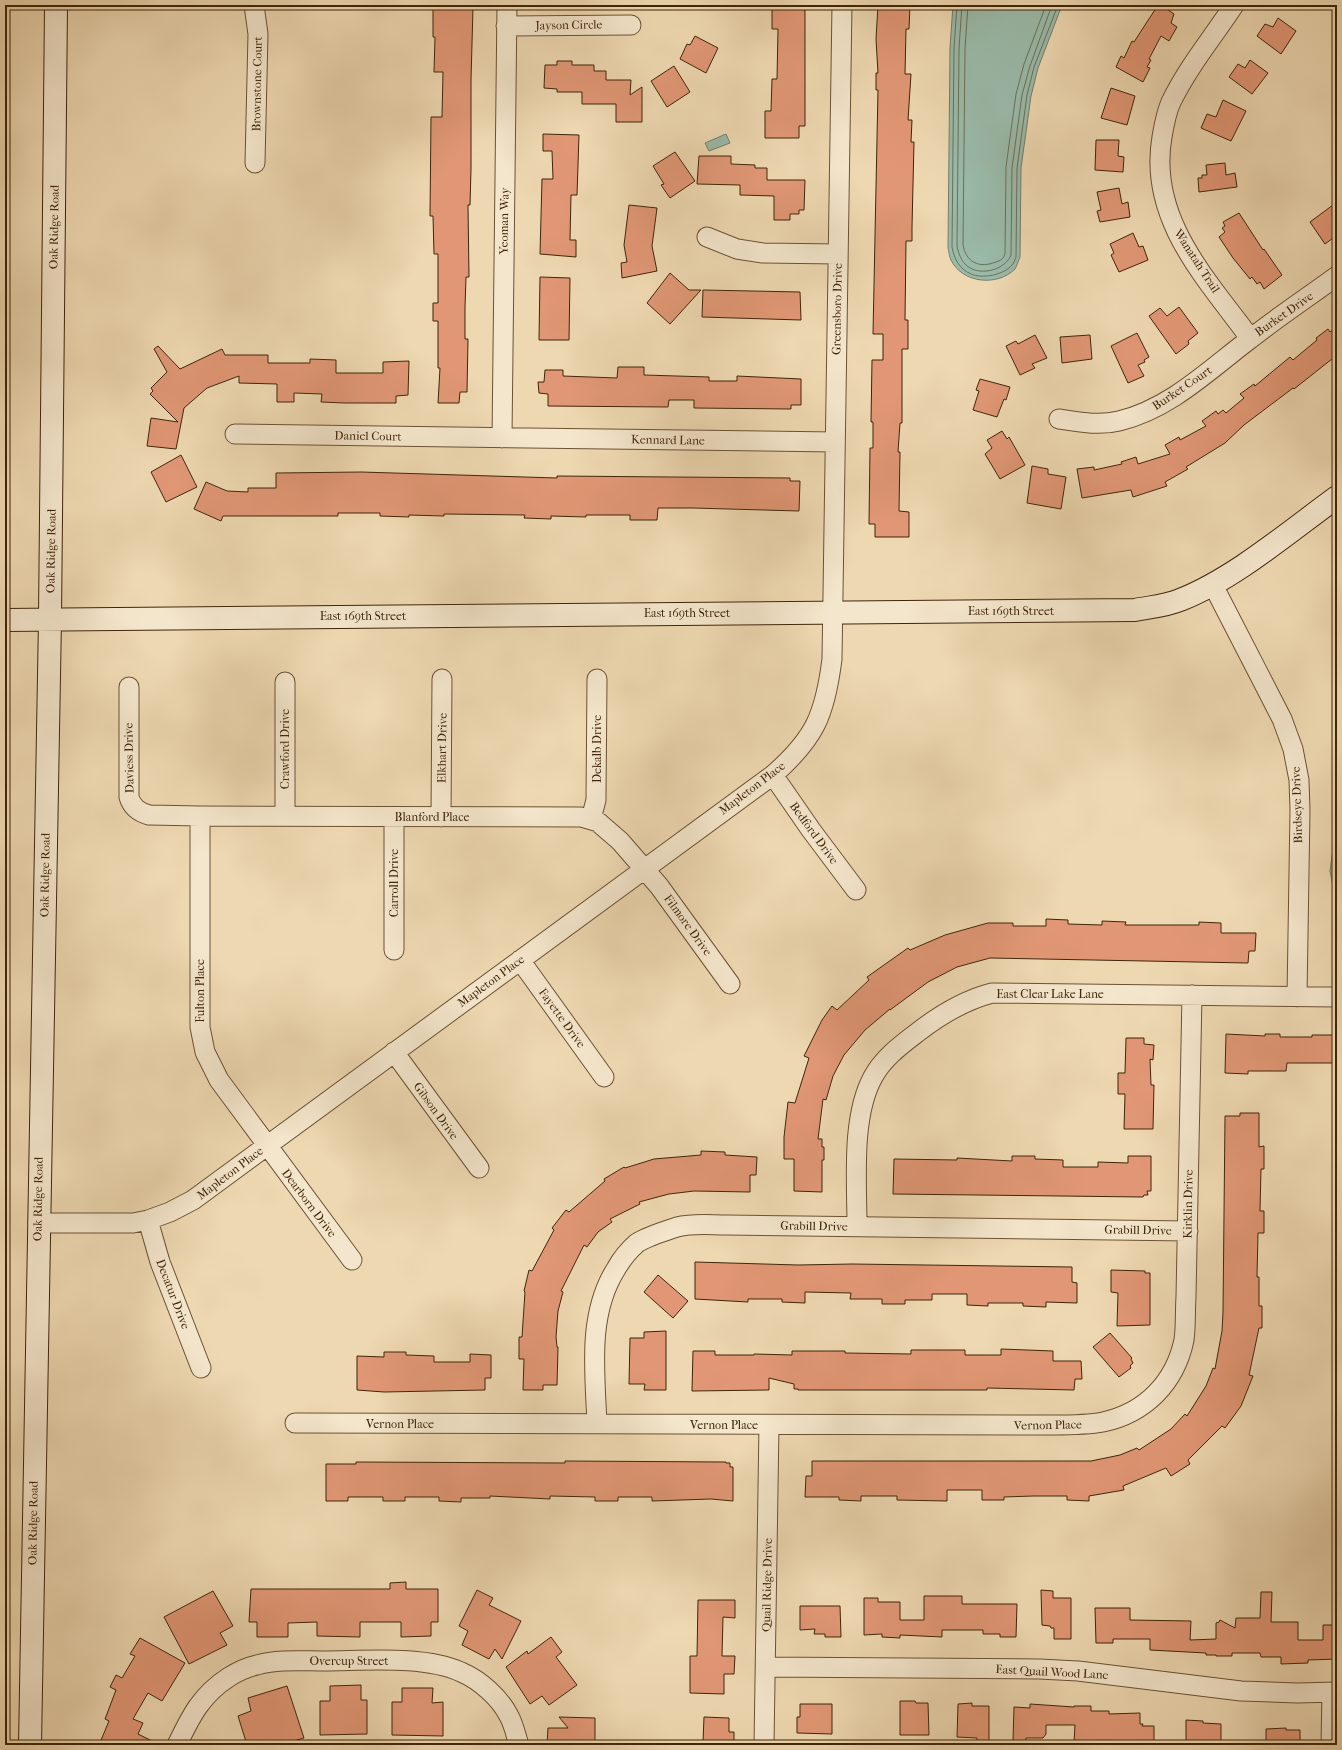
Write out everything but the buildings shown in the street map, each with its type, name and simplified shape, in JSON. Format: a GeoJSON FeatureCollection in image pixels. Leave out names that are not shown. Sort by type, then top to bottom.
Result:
{"type":"FeatureCollection","features":[{"type":"Feature","properties":{"kind":"street","name":"Oak Ridge Road"},"geometry":{"type":"LineString","coordinates":[[30,1745],[38,1222],[50,619],[56,5]]}},
{"type":"Feature","properties":{"kind":"street","name":"Brownstone Court"},"geometry":{"type":"LineString","coordinates":[[254,5],[258,34],[255,162]]}},
{"type":"Feature","properties":{"kind":"street","name":"Yeoman Way"},"geometry":{"type":"LineString","coordinates":[[502,438],[507,5]]}},
{"type":"Feature","properties":{"kind":"street","name":"Greensboro Drive"},"geometry":{"type":"LineString","coordinates":[[832,612],[842,5]]}},
{"type":"Feature","properties":{"kind":"street","name":"Wanatah Trail"},"geometry":{"type":"LineString","coordinates":[[1234,5],[1186,75],[1171,102],[1164,120],[1159,157],[1161,186],[1166,207],[1176,233],[1192,260],[1250,338]]}},
{"type":"Feature","properties":{"kind":"street","name":"Jayson Circle"},"geometry":{"type":"LineString","coordinates":[[506,26],[632,25]]}},
{"type":"Feature","properties":{"kind":"street"},"geometry":{"type":"LineString","coordinates":[[707,237],[738,249],[763,253],[838,254]]}},
{"type":"Feature","properties":{"kind":"street","name":"Burket Drive"},"geometry":{"type":"LineString","coordinates":[[1250,338],[1337,276]]}},
{"type":"Feature","properties":{"kind":"street","name":"Burket Court"},"geometry":{"type":"LineString","coordinates":[[1059,418],[1084,423],[1101,423],[1119,421],[1140,414],[1167,400],[1209,371],[1250,338]]}},
{"type":"Feature","properties":{"kind":"street","name":"Daniel Court"},"geometry":{"type":"LineString","coordinates":[[235,434],[502,438]]}},
{"type":"Feature","properties":{"kind":"street","name":"Kennard Lane"},"geometry":{"type":"LineString","coordinates":[[502,438],[835,442]]}},
{"type":"Feature","properties":{"kind":"street","name":"East 169th Street"},"geometry":{"type":"LineString","coordinates":[[5,620],[1135,610],[1179,601],[1213,585],[1261,553],[1337,497]]}},
{"type":"Feature","properties":{"kind":"street","name":"Birdseye Drive"},"geometry":{"type":"LineString","coordinates":[[1213,585],[1282,719],[1294,749],[1299,780],[1300,810],[1296,997]]}},
{"type":"Feature","properties":{"kind":"street","name":"Mapleton Place"},"geometry":{"type":"LineString","coordinates":[[38,1222],[133,1223],[148,1220],[170,1212],[193,1200],[213,1187],[267,1145],[773,775],[803,746],[814,728],[825,702],[832,659],[832,612]]}},
{"type":"Feature","properties":{"kind":"street","name":"Elkhart Drive"},"geometry":{"type":"LineString","coordinates":[[441,817],[442,679]]}},
{"type":"Feature","properties":{"kind":"street","name":"Dekalb Drive"},"geometry":{"type":"LineString","coordinates":[[591,819],[596,800],[597,679]]}},
{"type":"Feature","properties":{"kind":"street","name":"Crawford Drive"},"geometry":{"type":"LineString","coordinates":[[285,682],[285,816]]}},
{"type":"Feature","properties":{"kind":"street","name":"Daviess Drive"},"geometry":{"type":"LineString","coordinates":[[129,687],[129,796],[131,804],[142,813],[149,815],[200,816]]}},
{"type":"Feature","properties":{"kind":"street","name":"Bedford Drive"},"geometry":{"type":"LineString","coordinates":[[773,775],[811,830],[856,890]]}},
{"type":"Feature","properties":{"kind":"street","name":"Blanford Place"},"geometry":{"type":"LineString","coordinates":[[200,816],[581,817],[598,822],[609,830],[644,869]]}},
{"type":"Feature","properties":{"kind":"street","name":"Fulton Place"},"geometry":{"type":"LineString","coordinates":[[200,816],[202,1038],[210,1065],[219,1080],[267,1145]]}},
{"type":"Feature","properties":{"kind":"street","name":"Carroll Drive"},"geometry":{"type":"LineString","coordinates":[[394,817],[394,950]]}},
{"type":"Feature","properties":{"kind":"street","name":"Filmore Drive"},"geometry":{"type":"LineString","coordinates":[[644,869],[659,886],[730,984]]}},
{"type":"Feature","properties":{"kind":"street","name":"Fayette Drive"},"geometry":{"type":"LineString","coordinates":[[520,960],[604,1076]]}},
{"type":"Feature","properties":{"kind":"street","name":"East Clear Lake Lane"},"geometry":{"type":"LineString","coordinates":[[857,1226],[859,1116],[864,1095],[873,1076],[886,1060],[923,1028],[962,1003],[992,993],[1337,997]]}},
{"type":"Feature","properties":{"kind":"street","name":"Kirklin Drive"},"geometry":{"type":"LineString","coordinates":[[1147,1402],[1158,1393],[1169,1378],[1178,1360],[1184,1340],[1188,1231],[1192,995]]}},
{"type":"Feature","properties":{"kind":"street","name":"Gibson Drive"},"geometry":{"type":"LineString","coordinates":[[394,1052],[479,1168]]}},
{"type":"Feature","properties":{"kind":"street","name":"Dearborn Drive"},"geometry":{"type":"LineString","coordinates":[[267,1145],[352,1260]]}},
{"type":"Feature","properties":{"kind":"street","name":"Decatur Drive"},"geometry":{"type":"LineString","coordinates":[[148,1220],[160,1262],[202,1368]]}},
{"type":"Feature","properties":{"kind":"street","name":"Grabill Drive"},"geometry":{"type":"LineString","coordinates":[[597,1424],[595,1348],[600,1302],[609,1280],[621,1260],[637,1243],[677,1227],[688,1225],[857,1226],[1188,1231]]}},
{"type":"Feature","properties":{"kind":"street","name":"Vernon Place"},"geometry":{"type":"LineString","coordinates":[[295,1423],[769,1425],[1084,1424],[1103,1422],[1124,1415],[1147,1402]]}},
{"type":"Feature","properties":{"kind":"street","name":"Quail Ridge Drive"},"geometry":{"type":"LineString","coordinates":[[764,1745],[767,1667],[769,1425]]}},
{"type":"Feature","properties":{"kind":"street","name":"Overcup Street"},"geometry":{"type":"LineString","coordinates":[[177,1745],[192,1712],[225,1680],[245,1669],[258,1664],[282,1661],[379,1660],[436,1664],[451,1667],[470,1676],[488,1690],[504,1708],[510,1718],[519,1745]]}},
{"type":"Feature","properties":{"kind":"street","name":"East Quail Wood Lane"},"geometry":{"type":"LineString","coordinates":[[767,1667],[1039,1669],[1078,1671],[1241,1691],[1334,1692]]}},
{"type":"Feature","properties":{"kind":"street"},"geometry":{"type":"LineString","coordinates":[[1331,1745],[1334,1692]]}},
{"type":"Feature","properties":{"kind":"water"},"geometry":{"type":"Polygon","coordinates":[[[953,5],[1062,5],[1038,68],[1031,96],[1021,168],[1020,257],[1015,269],[1008,275],[990,280],[971,278],[963,274],[956,268],[951,260],[948,248],[950,48],[953,5]]]}},
{"type":"Feature","properties":{"kind":"water"},"geometry":{"type":"Polygon","coordinates":[[[726,134],[730,143],[709,151],[705,143],[726,134]]]}},
{"type":"Feature","properties":{"kind":"water"},"geometry":{"type":"Polygon","coordinates":[[[1337,820],[1337,907],[1330,871],[1337,820]]]}}]}
